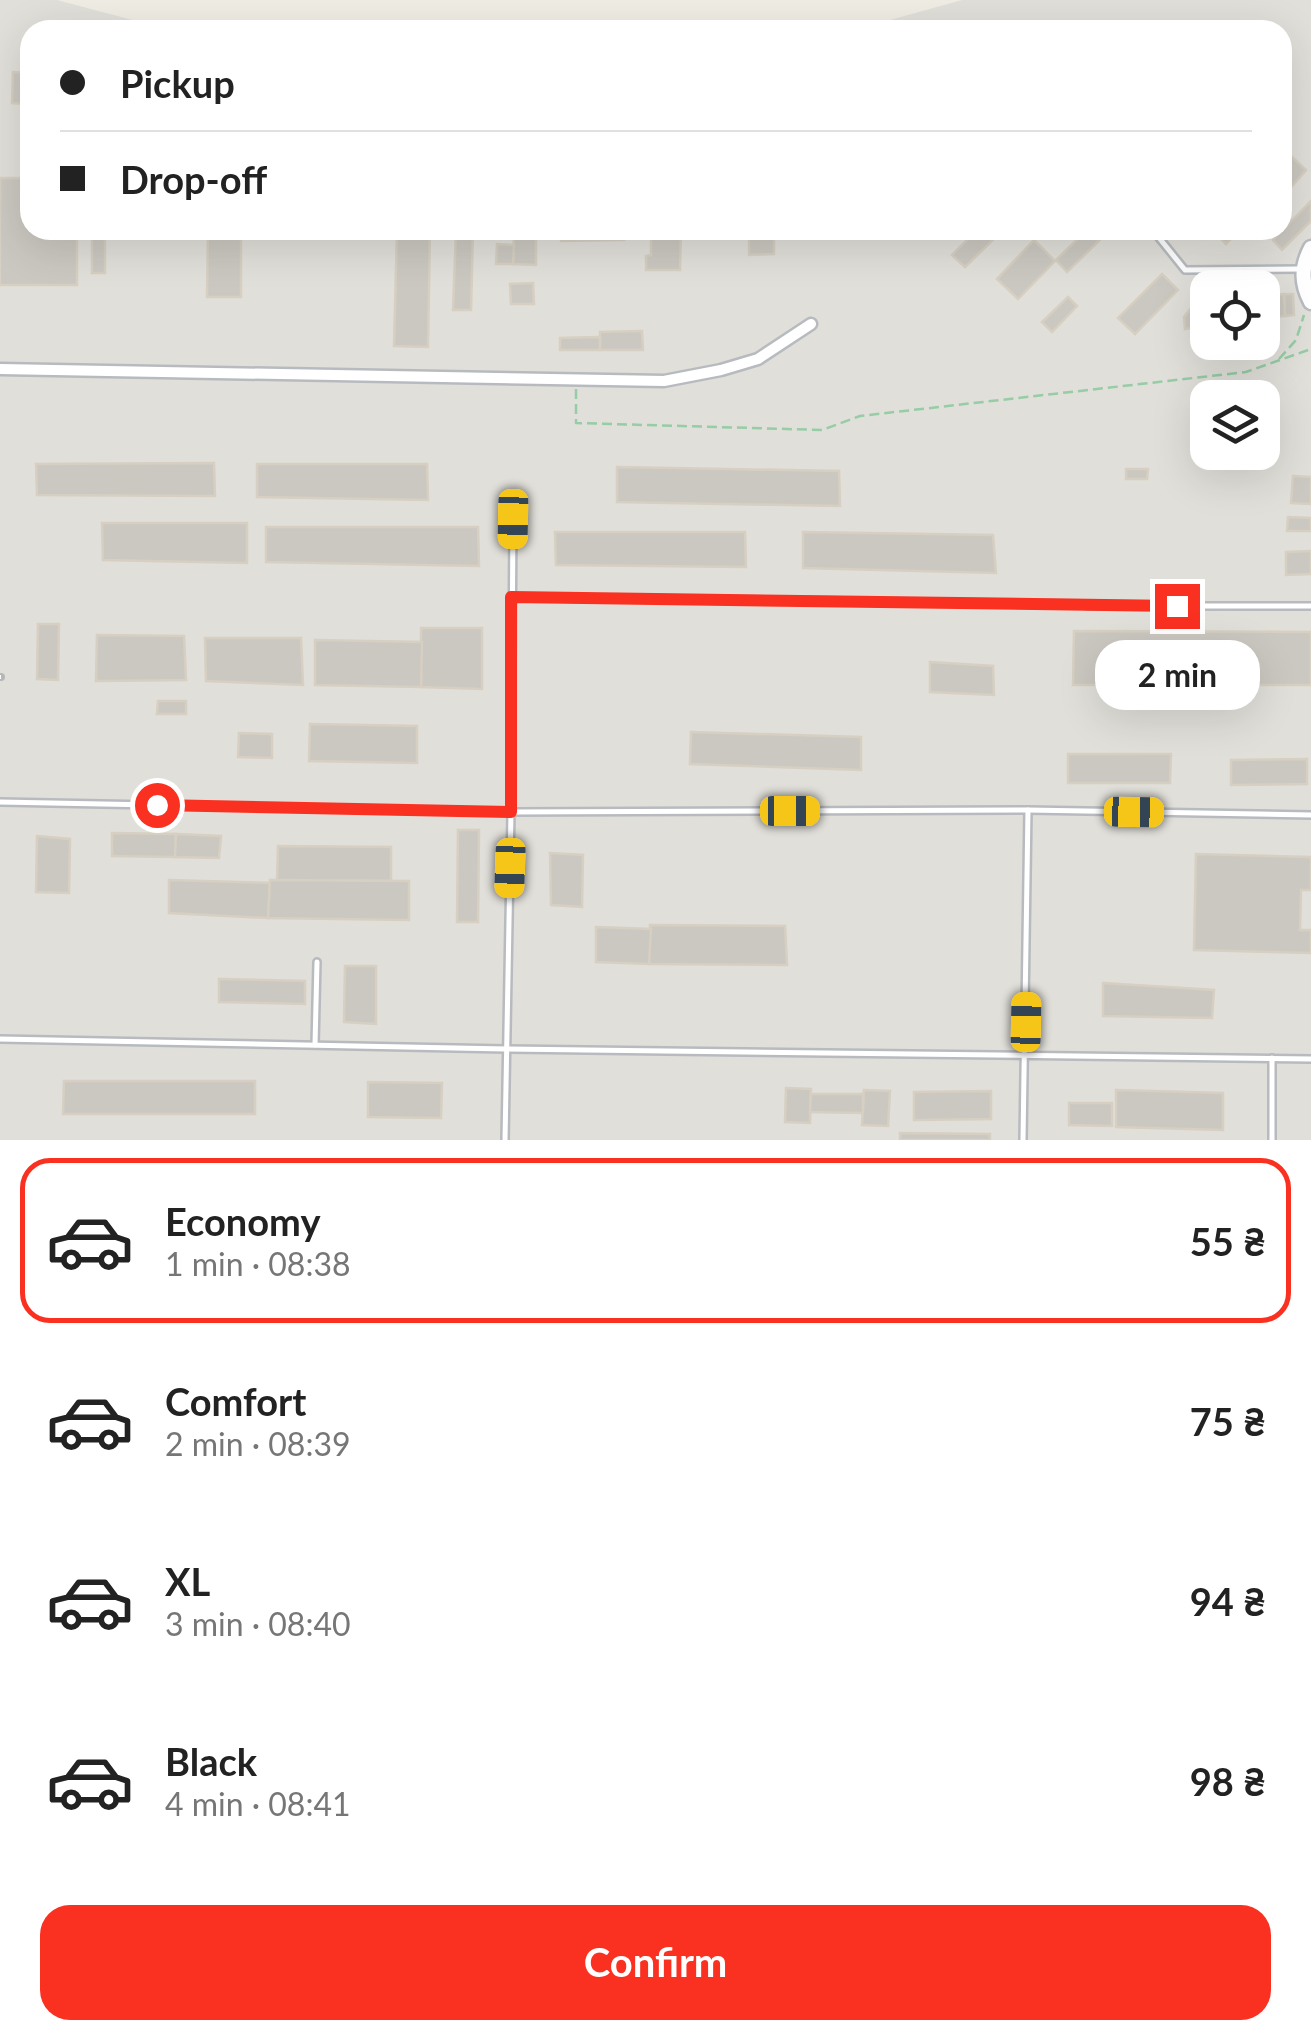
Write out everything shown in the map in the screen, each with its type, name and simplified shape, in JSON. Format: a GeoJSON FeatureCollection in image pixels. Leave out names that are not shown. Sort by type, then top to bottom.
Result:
{"type":"FeatureCollection","features":[{"type":"Feature","properties":{"kind":"street"},"geometry":{"type":"LineString","coordinates":[[1310,301],[1302,269],[1311,248]]}},
{"type":"Feature","properties":{"kind":"street"},"geometry":{"type":"LineString","coordinates":[[0,369],[664,380],[758,359],[811,324]]}},
{"type":"Feature","properties":{"kind":"lane"},"geometry":{"type":"LineString","coordinates":[[1161,240],[1185,270],[1302,269]]}},
{"type":"Feature","properties":{"kind":"lane"},"geometry":{"type":"LineString","coordinates":[[504,1140],[513,519]]}},
{"type":"Feature","properties":{"kind":"lane"},"geometry":{"type":"LineString","coordinates":[[511,597],[1311,606]]}},
{"type":"Feature","properties":{"kind":"lane"},"geometry":{"type":"LineString","coordinates":[[0,802],[511,812],[1028,810],[1311,815]]}},
{"type":"Feature","properties":{"kind":"lane"},"geometry":{"type":"LineString","coordinates":[[1023,1140],[1028,810]]}},
{"type":"Feature","properties":{"kind":"lane"},"geometry":{"type":"LineString","coordinates":[[315,1046],[317,962]]}},
{"type":"Feature","properties":{"kind":"lane"},"geometry":{"type":"LineString","coordinates":[[0,1040],[1311,1059]]}},
{"type":"Feature","properties":{"kind":"lane"},"geometry":{"type":"LineString","coordinates":[[1272,1058],[1272,1140]]}},
{"type":"Feature","properties":{"kind":"path"},"geometry":{"type":"LineString","coordinates":[[1280,358],[1296,340],[1310,301]]}},
{"type":"Feature","properties":{"kind":"path"},"geometry":{"type":"LineString","coordinates":[[1280,359],[1311,349]]}},
{"type":"Feature","properties":{"kind":"path"},"geometry":{"type":"LineString","coordinates":[[576,380],[576,423],[822,430],[860,416],[1246,372],[1278,360]]}},
{"type":"Feature","properties":{"kind":"shaded area"},"geometry":{"type":"Polygon","coordinates":[[[0,0],[57,0],[132,20],[20,20],[20,240],[1292,240],[1292,20],[890,20],[962,0],[1311,0],[1311,1140],[0,1140],[0,0]]]}},
{"type":"Feature","properties":{"kind":"building"},"geometry":{"type":"Polygon","coordinates":[[[13,72],[20,72],[20,103],[12,103],[13,72]]]}},
{"type":"Feature","properties":{"kind":"building"},"geometry":{"type":"Polygon","coordinates":[[[1292,157],[1306,170],[1292,186],[1292,157]]]}},
{"type":"Feature","properties":{"kind":"building"},"geometry":{"type":"Polygon","coordinates":[[[0,178],[20,178],[20,240],[77,240],[77,285],[0,285],[0,178]]]}},
{"type":"Feature","properties":{"kind":"building"},"geometry":{"type":"Polygon","coordinates":[[[1311,201],[1311,221],[1292,240],[1292,220],[1311,201]]]}},
{"type":"Feature","properties":{"kind":"building"},"geometry":{"type":"Polygon","coordinates":[[[92,240],[105,240],[105,273],[92,273],[92,240]]]}},
{"type":"Feature","properties":{"kind":"building"},"geometry":{"type":"Polygon","coordinates":[[[208,240],[241,240],[241,297],[207,297],[208,240]]]}},
{"type":"Feature","properties":{"kind":"building"},"geometry":{"type":"Polygon","coordinates":[[[397,240],[430,240],[428,347],[394,346],[397,240]]]}},
{"type":"Feature","properties":{"kind":"building"},"geometry":{"type":"Polygon","coordinates":[[[456,240],[473,240],[471,310],[453,310],[456,240]]]}},
{"type":"Feature","properties":{"kind":"building"},"geometry":{"type":"Polygon","coordinates":[[[514,240],[536,240],[536,265],[513,264],[514,240]]]}},
{"type":"Feature","properties":{"kind":"building"},"geometry":{"type":"Polygon","coordinates":[[[651,240],[681,240],[680,270],[646,270],[646,256],[651,255],[651,240]]]}},
{"type":"Feature","properties":{"kind":"building"},"geometry":{"type":"Polygon","coordinates":[[[749,240],[774,240],[774,254],[749,255],[749,240]]]}},
{"type":"Feature","properties":{"kind":"building"},"geometry":{"type":"Polygon","coordinates":[[[967,240],[993,240],[965,267],[952,255],[967,240]]]}},
{"type":"Feature","properties":{"kind":"building"},"geometry":{"type":"Polygon","coordinates":[[[1034,240],[1055,261],[1018,299],[997,279],[1034,240]]]}},
{"type":"Feature","properties":{"kind":"building"},"geometry":{"type":"Polygon","coordinates":[[[1077,240],[1100,240],[1067,272],[1056,260],[1077,240]]]}},
{"type":"Feature","properties":{"kind":"building"},"geometry":{"type":"Polygon","coordinates":[[[1273,240],[1292,240],[1282,250],[1273,240]]]}},
{"type":"Feature","properties":{"kind":"building"},"geometry":{"type":"Polygon","coordinates":[[[497,244],[514,245],[513,264],[496,264],[497,244]]]}},
{"type":"Feature","properties":{"kind":"building"},"geometry":{"type":"Polygon","coordinates":[[[1162,274],[1178,290],[1135,334],[1118,318],[1162,274]]]}},
{"type":"Feature","properties":{"kind":"building"},"geometry":{"type":"Polygon","coordinates":[[[533,283],[534,304],[511,304],[510,284],[533,283]]]}},
{"type":"Feature","properties":{"kind":"building"},"geometry":{"type":"Polygon","coordinates":[[[1280,294],[1284,294],[1285,316],[1280,317],[1280,294]]]}},
{"type":"Feature","properties":{"kind":"building"},"geometry":{"type":"Polygon","coordinates":[[[1284,294],[1293,294],[1294,315],[1285,316],[1284,294]]]}},
{"type":"Feature","properties":{"kind":"building"},"geometry":{"type":"Polygon","coordinates":[[[1068,297],[1077,306],[1052,332],[1042,322],[1068,297]]]}},
{"type":"Feature","properties":{"kind":"building"},"geometry":{"type":"Polygon","coordinates":[[[1190,309],[1190,328],[1185,329],[1184,317],[1190,309]]]}},
{"type":"Feature","properties":{"kind":"building"},"geometry":{"type":"Polygon","coordinates":[[[642,331],[643,350],[600,350],[600,332],[642,331]]]}},
{"type":"Feature","properties":{"kind":"building"},"geometry":{"type":"Polygon","coordinates":[[[600,337],[600,350],[560,350],[560,338],[600,337]]]}},
{"type":"Feature","properties":{"kind":"building"},"geometry":{"type":"Polygon","coordinates":[[[214,463],[215,496],[37,495],[36,464],[214,463]]]}},
{"type":"Feature","properties":{"kind":"building"},"geometry":{"type":"Polygon","coordinates":[[[257,464],[427,464],[428,500],[257,497],[257,464]]]}},
{"type":"Feature","properties":{"kind":"building"},"geometry":{"type":"Polygon","coordinates":[[[617,467],[839,471],[840,506],[617,502],[617,467]]]}},
{"type":"Feature","properties":{"kind":"building"},"geometry":{"type":"Polygon","coordinates":[[[1126,469],[1148,469],[1147,479],[1126,479],[1126,469]]]}},
{"type":"Feature","properties":{"kind":"building"},"geometry":{"type":"Polygon","coordinates":[[[1293,476],[1311,477],[1311,504],[1291,503],[1293,476]]]}},
{"type":"Feature","properties":{"kind":"building"},"geometry":{"type":"Polygon","coordinates":[[[1288,517],[1311,518],[1311,531],[1287,531],[1288,517]]]}},
{"type":"Feature","properties":{"kind":"building"},"geometry":{"type":"Polygon","coordinates":[[[102,523],[247,523],[247,563],[103,560],[102,523]]]}},
{"type":"Feature","properties":{"kind":"building"},"geometry":{"type":"Polygon","coordinates":[[[266,527],[478,527],[479,566],[266,562],[266,527]]]}},
{"type":"Feature","properties":{"kind":"building"},"geometry":{"type":"Polygon","coordinates":[[[555,532],[745,532],[746,567],[556,565],[555,532]]]}},
{"type":"Feature","properties":{"kind":"building"},"geometry":{"type":"Polygon","coordinates":[[[803,532],[993,535],[996,573],[803,568],[803,532]]]}},
{"type":"Feature","properties":{"kind":"building"},"geometry":{"type":"Polygon","coordinates":[[[1311,551],[1311,574],[1286,575],[1286,552],[1311,551]]]}},
{"type":"Feature","properties":{"kind":"building"},"geometry":{"type":"Polygon","coordinates":[[[38,624],[59,624],[58,680],[37,679],[38,624]]]}},
{"type":"Feature","properties":{"kind":"building"},"geometry":{"type":"Polygon","coordinates":[[[421,628],[482,628],[482,689],[421,687],[421,628]]]}},
{"type":"Feature","properties":{"kind":"building"},"geometry":{"type":"Polygon","coordinates":[[[1074,631],[1311,632],[1311,685],[1073,685],[1074,631]]]}},
{"type":"Feature","properties":{"kind":"building"},"geometry":{"type":"Polygon","coordinates":[[[97,635],[184,636],[186,680],[96,681],[97,635]]]}},
{"type":"Feature","properties":{"kind":"building"},"geometry":{"type":"Polygon","coordinates":[[[205,638],[301,638],[303,685],[206,681],[205,638]]]}},
{"type":"Feature","properties":{"kind":"building"},"geometry":{"type":"Polygon","coordinates":[[[315,640],[422,642],[421,687],[315,685],[315,640]]]}},
{"type":"Feature","properties":{"kind":"building"},"geometry":{"type":"Polygon","coordinates":[[[930,662],[993,666],[994,695],[930,692],[930,662]]]}},
{"type":"Feature","properties":{"kind":"building"},"geometry":{"type":"Polygon","coordinates":[[[158,701],[186,701],[186,714],[157,714],[158,701]]]}},
{"type":"Feature","properties":{"kind":"building"},"geometry":{"type":"Polygon","coordinates":[[[310,724],[417,726],[417,763],[309,761],[310,724]]]}},
{"type":"Feature","properties":{"kind":"building"},"geometry":{"type":"Polygon","coordinates":[[[691,732],[861,737],[861,770],[690,764],[691,732]]]}},
{"type":"Feature","properties":{"kind":"building"},"geometry":{"type":"Polygon","coordinates":[[[239,733],[272,734],[272,758],[238,757],[239,733]]]}},
{"type":"Feature","properties":{"kind":"building"},"geometry":{"type":"Polygon","coordinates":[[[1068,754],[1171,754],[1170,783],[1068,783],[1068,754]]]}},
{"type":"Feature","properties":{"kind":"building"},"geometry":{"type":"Polygon","coordinates":[[[1307,759],[1307,784],[1231,785],[1231,760],[1307,759]]]}},
{"type":"Feature","properties":{"kind":"building"},"geometry":{"type":"Polygon","coordinates":[[[458,830],[479,830],[478,922],[457,922],[458,830]]]}},
{"type":"Feature","properties":{"kind":"building"},"geometry":{"type":"Polygon","coordinates":[[[112,833],[176,834],[175,857],[112,856],[112,833]]]}},
{"type":"Feature","properties":{"kind":"building"},"geometry":{"type":"Polygon","coordinates":[[[176,834],[221,836],[219,858],[175,857],[176,834]]]}},
{"type":"Feature","properties":{"kind":"building"},"geometry":{"type":"Polygon","coordinates":[[[37,836],[70,839],[69,893],[36,892],[37,836]]]}},
{"type":"Feature","properties":{"kind":"building"},"geometry":{"type":"Polygon","coordinates":[[[278,846],[391,847],[391,881],[277,880],[278,846]]]}},
{"type":"Feature","properties":{"kind":"building"},"geometry":{"type":"Polygon","coordinates":[[[550,853],[583,855],[582,907],[551,905],[550,853]]]}},
{"type":"Feature","properties":{"kind":"building"},"geometry":{"type":"Polygon","coordinates":[[[1196,854],[1311,857],[1311,890],[1301,890],[1300,930],[1311,930],[1311,953],[1194,950],[1196,854]]]}},
{"type":"Feature","properties":{"kind":"building"},"geometry":{"type":"Polygon","coordinates":[[[169,880],[270,883],[268,918],[169,913],[169,880]]]}},
{"type":"Feature","properties":{"kind":"building"},"geometry":{"type":"Polygon","coordinates":[[[270,880],[409,881],[409,920],[268,918],[270,880]]]}},
{"type":"Feature","properties":{"kind":"building"},"geometry":{"type":"Polygon","coordinates":[[[650,925],[785,926],[787,965],[649,964],[650,925]]]}},
{"type":"Feature","properties":{"kind":"building"},"geometry":{"type":"Polygon","coordinates":[[[596,927],[651,929],[649,964],[596,962],[596,927]]]}},
{"type":"Feature","properties":{"kind":"building"},"geometry":{"type":"Polygon","coordinates":[[[345,966],[376,966],[376,1024],[344,1022],[345,966]]]}},
{"type":"Feature","properties":{"kind":"building"},"geometry":{"type":"Polygon","coordinates":[[[219,979],[305,981],[305,1004],[219,1002],[219,979]]]}},
{"type":"Feature","properties":{"kind":"building"},"geometry":{"type":"Polygon","coordinates":[[[1103,983],[1214,990],[1212,1018],[1103,1016],[1103,983]]]}},
{"type":"Feature","properties":{"kind":"building"},"geometry":{"type":"Polygon","coordinates":[[[64,1081],[255,1081],[255,1114],[63,1114],[64,1081]]]}},
{"type":"Feature","properties":{"kind":"building"},"geometry":{"type":"Polygon","coordinates":[[[368,1082],[442,1083],[441,1118],[368,1117],[368,1082]]]}},
{"type":"Feature","properties":{"kind":"building"},"geometry":{"type":"Polygon","coordinates":[[[786,1088],[811,1089],[810,1123],[785,1122],[786,1088]]]}},
{"type":"Feature","properties":{"kind":"building"},"geometry":{"type":"Polygon","coordinates":[[[864,1090],[890,1091],[888,1126],[862,1125],[864,1090]]]}},
{"type":"Feature","properties":{"kind":"building"},"geometry":{"type":"Polygon","coordinates":[[[1116,1090],[1223,1093],[1223,1130],[1116,1127],[1116,1090]]]}},
{"type":"Feature","properties":{"kind":"building"},"geometry":{"type":"Polygon","coordinates":[[[991,1091],[991,1119],[914,1120],[914,1092],[991,1091]]]}},
{"type":"Feature","properties":{"kind":"building"},"geometry":{"type":"Polygon","coordinates":[[[811,1094],[863,1094],[863,1113],[810,1112],[811,1094]]]}},
{"type":"Feature","properties":{"kind":"building"},"geometry":{"type":"Polygon","coordinates":[[[1069,1103],[1112,1103],[1112,1126],[1069,1125],[1069,1103]]]}},
{"type":"Feature","properties":{"kind":"building"},"geometry":{"type":"Polygon","coordinates":[[[900,1133],[990,1134],[990,1140],[900,1140],[900,1133]]]}},
{"type":"Feature","properties":{"kind":"route"},"geometry":{"type":"LineString","coordinates":[[157,805],[511,812],[511,597],[1177,606]]}}]}
